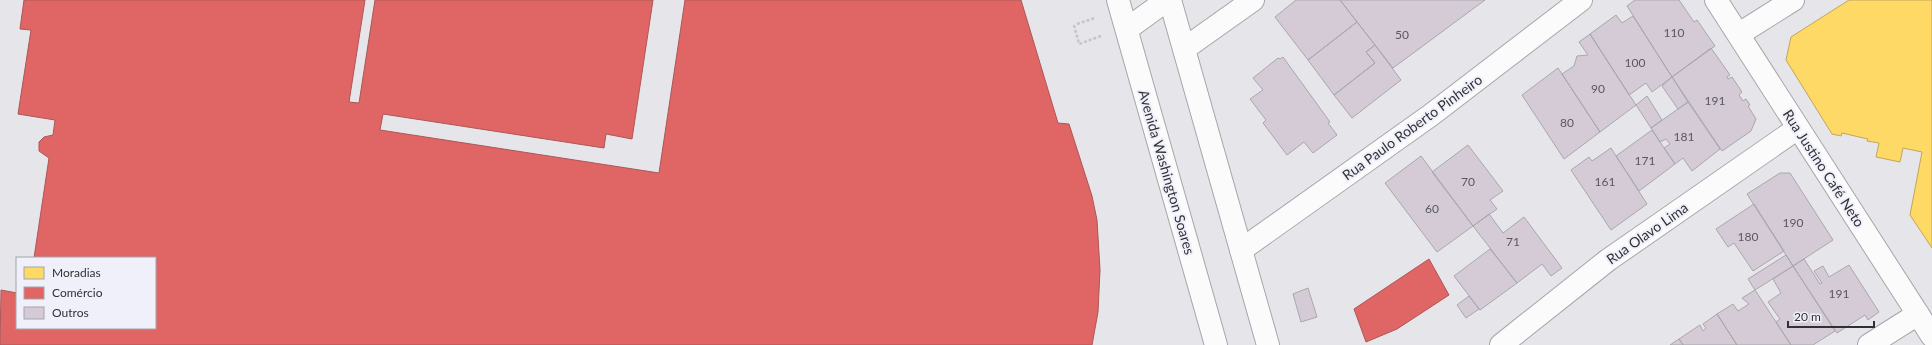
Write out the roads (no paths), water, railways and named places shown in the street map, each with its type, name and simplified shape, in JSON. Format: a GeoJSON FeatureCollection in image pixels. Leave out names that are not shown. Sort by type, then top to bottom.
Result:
{"type":"FeatureCollection","features":[{"type":"Feature","properties":{"kind":"street","name":"Avenida Washington Soares"},"geometry":{"type":"LineString","coordinates":[[1118,0],[1216,345]]}},
{"type":"Feature","properties":{"kind":"street"},"geometry":{"type":"LineString","coordinates":[[1127,29],[1168,0],[1184,49],[1268,345]]}},
{"type":"Feature","properties":{"kind":"street"},"geometry":{"type":"LineString","coordinates":[[1184,49],[1253,0]]}},
{"type":"Feature","properties":{"kind":"street","name":"Rua Paulo Roberto Pinheiro"},"geometry":{"type":"LineString","coordinates":[[1241,250],[1431,115],[1581,0]]}},
{"type":"Feature","properties":{"kind":"street","name":"Rua Justino Café Neto"},"geometry":{"type":"LineString","coordinates":[[1716,0],[1932,336]]}},
{"type":"Feature","properties":{"kind":"street"},"geometry":{"type":"LineString","coordinates":[[1739,34],[1793,0]]}},
{"type":"Feature","properties":{"kind":"street","name":"Rua Olavo Lima"},"geometry":{"type":"LineString","coordinates":[[1501,345],[1608,260],[1798,128]]}},
{"type":"Feature","properties":{"kind":"street"},"geometry":{"type":"LineString","coordinates":[[1869,345],[1918,314]]}}]}
